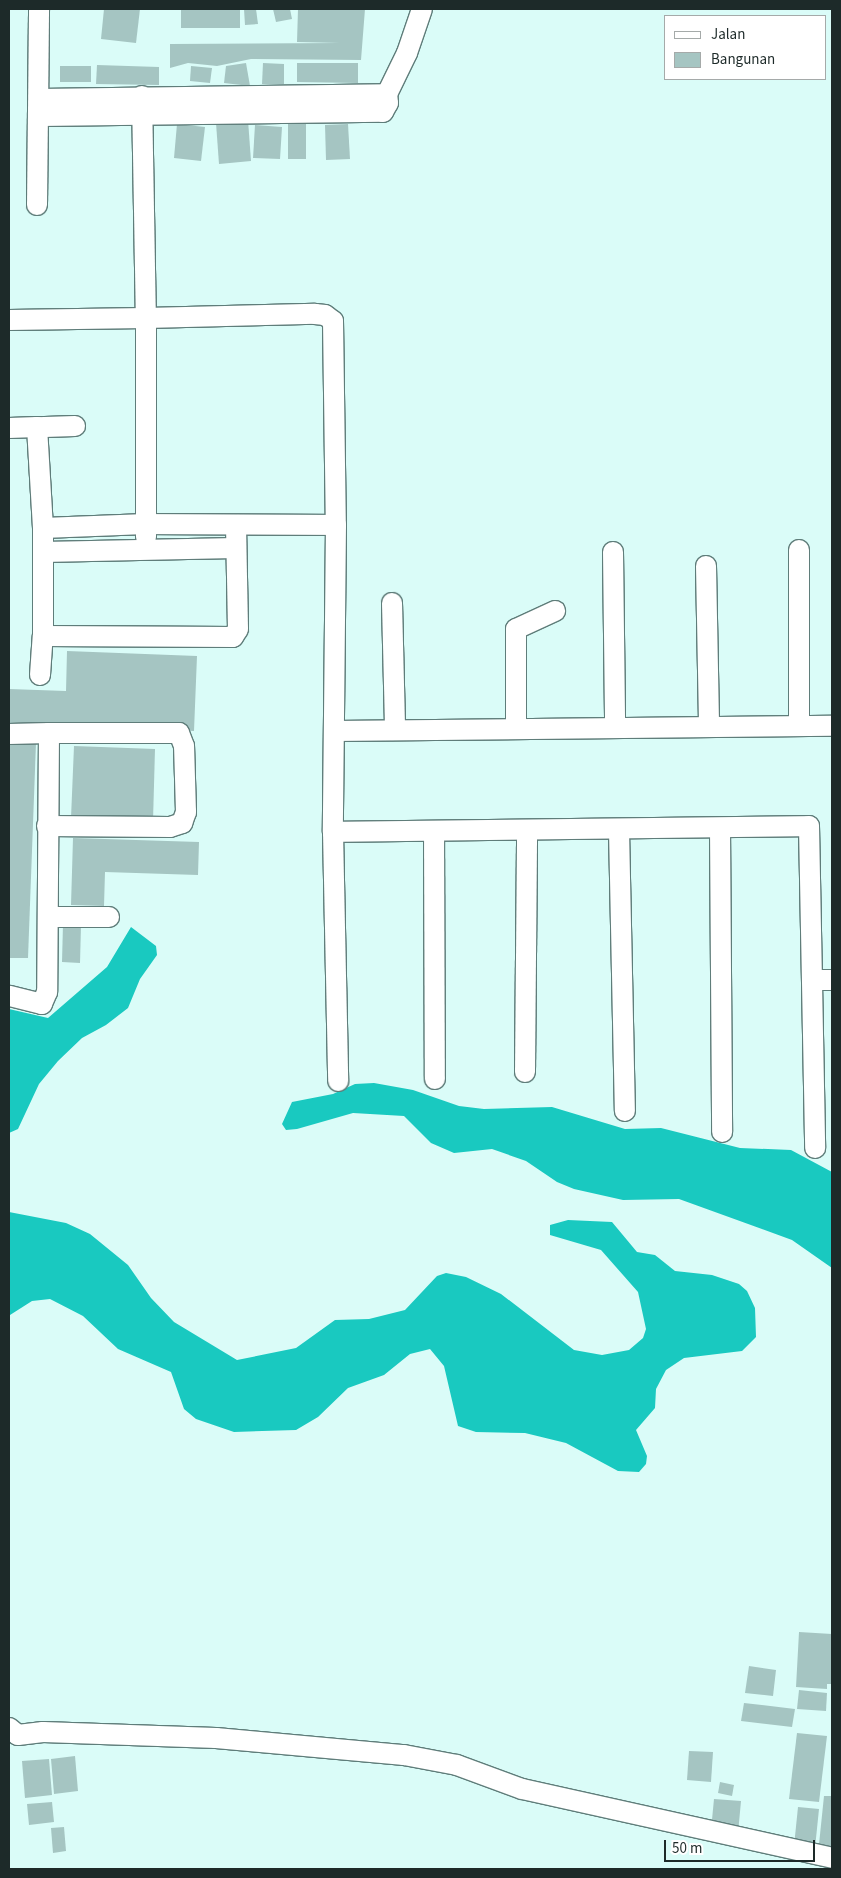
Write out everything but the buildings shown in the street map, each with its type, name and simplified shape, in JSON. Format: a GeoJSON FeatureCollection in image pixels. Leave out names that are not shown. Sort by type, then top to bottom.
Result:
{"type":"FeatureCollection","features":[{"type":"Feature","properties":{"kind":"street"},"geometry":{"type":"LineString","coordinates":[[37,205],[40,107],[39,9]]}},
{"type":"Feature","properties":{"kind":"street"},"geometry":{"type":"LineString","coordinates":[[40,107],[143,105],[383,112],[388,103],[386,94],[407,54],[422,9]]}},
{"type":"Feature","properties":{"kind":"street"},"geometry":{"type":"LineString","coordinates":[[143,105],[146,318],[146,549]]}},
{"type":"Feature","properties":{"kind":"street"},"geometry":{"type":"LineString","coordinates":[[9,320],[315,314],[325,315],[333,321],[336,525],[333,832],[338,1081]]}},
{"type":"Feature","properties":{"kind":"street"},"geometry":{"type":"LineString","coordinates":[[9,428],[75,426]]}},
{"type":"Feature","properties":{"kind":"street"},"geometry":{"type":"LineString","coordinates":[[37,427],[43,528],[43,636],[40,675]]}},
{"type":"Feature","properties":{"kind":"street"},"geometry":{"type":"LineString","coordinates":[[43,528],[146,524],[336,525]]}},
{"type":"Feature","properties":{"kind":"street"},"geometry":{"type":"LineString","coordinates":[[43,636],[233,637],[238,629],[236,525]]}},
{"type":"Feature","properties":{"kind":"street"},"geometry":{"type":"LineString","coordinates":[[43,552],[236,548]]}},
{"type":"Feature","properties":{"kind":"street"},"geometry":{"type":"LineString","coordinates":[[799,550],[799,726]]}},
{"type":"Feature","properties":{"kind":"street"},"geometry":{"type":"LineString","coordinates":[[613,552],[615,727]]}},
{"type":"Feature","properties":{"kind":"street"},"geometry":{"type":"LineString","coordinates":[[706,566],[709,726]]}},
{"type":"Feature","properties":{"kind":"street"},"geometry":{"type":"LineString","coordinates":[[392,603],[395,730]]}},
{"type":"Feature","properties":{"kind":"street"},"geometry":{"type":"LineString","coordinates":[[516,728],[516,630],[555,611]]}},
{"type":"Feature","properties":{"kind":"street"},"geometry":{"type":"LineString","coordinates":[[334,731],[832,726]]}},
{"type":"Feature","properties":{"kind":"street"},"geometry":{"type":"LineString","coordinates":[[9,996],[37,1004],[46,997],[49,733]]}},
{"type":"Feature","properties":{"kind":"street"},"geometry":{"type":"LineString","coordinates":[[9,734],[179,733],[184,746],[186,812],[182,823],[170,828],[47,826]]}},
{"type":"Feature","properties":{"kind":"street"},"geometry":{"type":"LineString","coordinates":[[333,832],[619,830],[809,826],[815,1148]]}},
{"type":"Feature","properties":{"kind":"street"},"geometry":{"type":"LineString","coordinates":[[720,828],[722,1132]]}},
{"type":"Feature","properties":{"kind":"street"},"geometry":{"type":"LineString","coordinates":[[525,1072],[527,830]]}},
{"type":"Feature","properties":{"kind":"street"},"geometry":{"type":"LineString","coordinates":[[619,830],[625,1111]]}},
{"type":"Feature","properties":{"kind":"street"},"geometry":{"type":"LineString","coordinates":[[434,831],[435,1079]]}},
{"type":"Feature","properties":{"kind":"street"},"geometry":{"type":"LineString","coordinates":[[48,917],[109,917]]}},
{"type":"Feature","properties":{"kind":"street"},"geometry":{"type":"LineString","coordinates":[[812,980],[832,980]]}},
{"type":"Feature","properties":{"kind":"street"},"geometry":{"type":"LineString","coordinates":[[9,1728],[18,1735],[44,1732],[216,1738],[404,1755],[457,1765],[522,1789],[832,1858]]}},
{"type":"Feature","properties":{"kind":"shaded area"},"geometry":{"type":"Polygon","coordinates":[[[131,927],[156,946],[157,955],[140,979],[128,1008],[106,1025],[82,1038],[58,1061],[39,1084],[18,1129],[9,1133],[9,1009],[48,1018],[107,967],[131,927]]]}},
{"type":"Feature","properties":{"kind":"shaded area"},"geometry":{"type":"Polygon","coordinates":[[[374,1083],[413,1090],[459,1106],[484,1109],[552,1107],[625,1129],[661,1128],[740,1148],[791,1150],[832,1172],[832,1268],[792,1240],[679,1199],[623,1200],[574,1189],[557,1182],[526,1161],[492,1149],[454,1153],[431,1143],[404,1116],[353,1113],[297,1129],[286,1130],[282,1124],[292,1102],[333,1094],[355,1084],[374,1083]]]}},
{"type":"Feature","properties":{"kind":"shaded area"},"geometry":{"type":"Polygon","coordinates":[[[9,1212],[66,1223],[90,1234],[128,1265],[151,1298],[174,1322],[237,1360],[296,1348],[335,1320],[369,1319],[405,1310],[437,1276],[446,1273],[466,1277],[501,1294],[574,1350],[602,1355],[629,1350],[643,1338],[646,1329],[638,1292],[601,1250],[550,1235],[550,1225],[568,1220],[612,1222],[637,1252],[655,1255],[675,1271],[712,1275],[739,1284],[747,1291],[755,1308],[756,1337],[742,1351],[684,1358],[666,1370],[656,1389],[655,1408],[636,1430],[647,1456],[646,1464],[639,1472],[618,1471],[566,1443],[525,1433],[476,1432],[458,1426],[444,1366],[430,1349],[410,1354],[384,1375],[348,1388],[318,1417],[296,1430],[234,1432],[196,1419],[184,1409],[171,1372],[118,1349],[83,1316],[50,1299],[32,1301],[10,1315],[9,1354],[9,1212]]]}}]}
